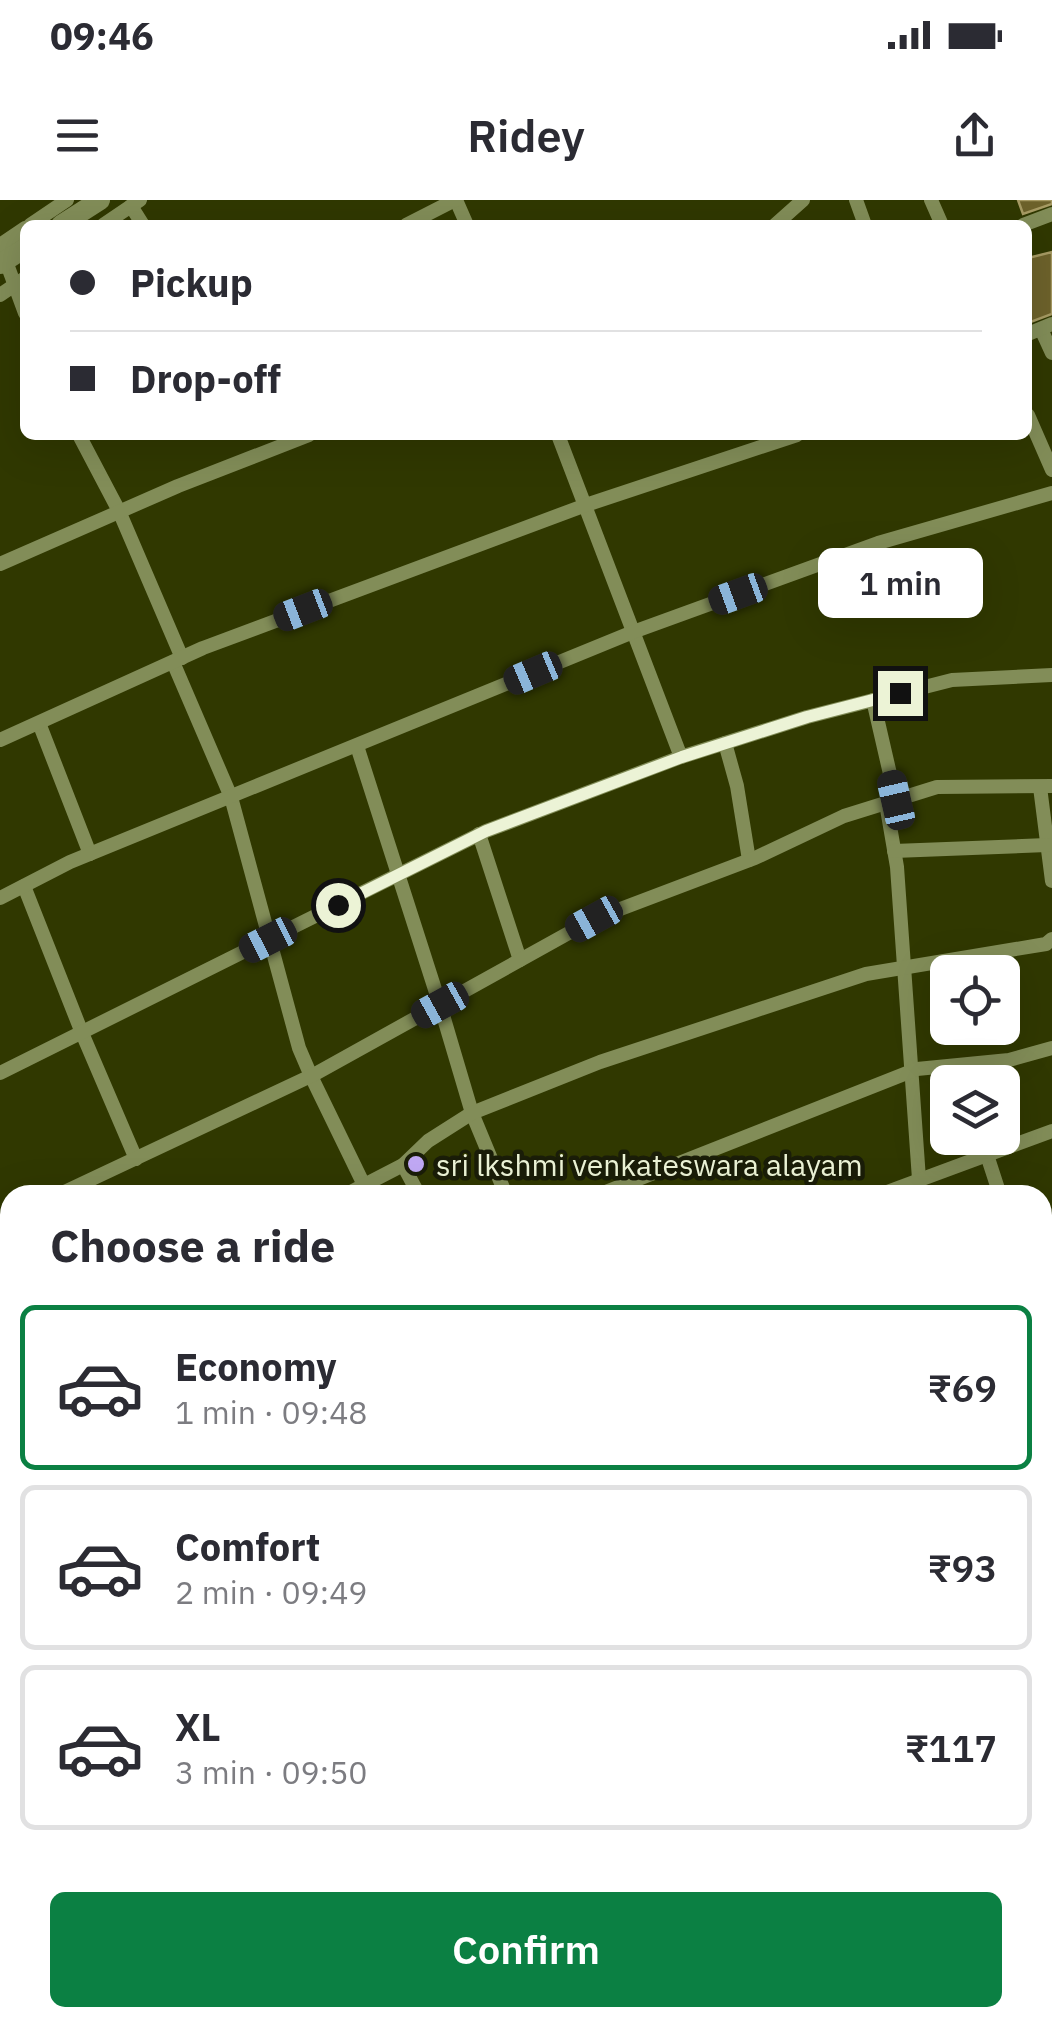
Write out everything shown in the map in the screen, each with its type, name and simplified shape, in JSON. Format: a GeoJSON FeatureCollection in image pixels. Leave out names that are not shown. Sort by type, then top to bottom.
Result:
{"type":"FeatureCollection","features":[{"type":"Feature","properties":{"kind":"street"},"geometry":{"type":"LineString","coordinates":[[38,220],[67,200]]}},
{"type":"Feature","properties":{"kind":"street"},"geometry":{"type":"LineString","coordinates":[[69,220],[100,200]]}},
{"type":"Feature","properties":{"kind":"street"},"geometry":{"type":"LineString","coordinates":[[416,220],[455,200]]}},
{"type":"Feature","properties":{"kind":"street"},"geometry":{"type":"LineString","coordinates":[[780,220],[802,200]]}},
{"type":"Feature","properties":{"kind":"street"},"geometry":{"type":"LineString","coordinates":[[110,220],[135,203]]}},
{"type":"Feature","properties":{"kind":"street"},"geometry":{"type":"LineString","coordinates":[[0,245],[19,282],[0,295]]}},
{"type":"Feature","properties":{"kind":"street"},"geometry":{"type":"LineString","coordinates":[[1040,329],[1052,354]]}},
{"type":"Feature","properties":{"kind":"street"},"geometry":{"type":"LineString","coordinates":[[1032,425],[1052,470]]}},
{"type":"Feature","properties":{"kind":"street"},"geometry":{"type":"LineString","coordinates":[[82,440],[120,511],[231,797],[300,1048],[364,1185],[403,1165],[428,1141],[472,1113],[682,1033],[866,974],[1050,947]]}},
{"type":"Feature","properties":{"kind":"street"},"geometry":{"type":"LineString","coordinates":[[560,440],[682,757]]}},
{"type":"Feature","properties":{"kind":"street"},"geometry":{"type":"LineString","coordinates":[[0,740],[178,660],[436,560],[782,440]]}},
{"type":"Feature","properties":{"kind":"street"},"geometry":{"type":"LineString","coordinates":[[0,564],[271,442]]}},
{"type":"Feature","properties":{"kind":"street"},"geometry":{"type":"LineString","coordinates":[[0,898],[90,854],[633,632],[878,543],[1052,493]]}},
{"type":"Feature","properties":{"kind":"street"},"geometry":{"type":"LineString","coordinates":[[0,1073],[479,834],[682,757],[807,717],[952,680],[1052,676]]}},
{"type":"Feature","properties":{"kind":"street"},"geometry":{"type":"LineString","coordinates":[[874,700],[891,802],[920,1179]]}},
{"type":"Feature","properties":{"kind":"street"},"geometry":{"type":"LineString","coordinates":[[39,722],[90,854]]}},
{"type":"Feature","properties":{"kind":"street"},"geometry":{"type":"LineString","coordinates":[[725,743],[737,786],[749,860]]}},
{"type":"Feature","properties":{"kind":"street"},"geometry":{"type":"LineString","coordinates":[[357,746],[472,1113],[502,1185]]}},
{"type":"Feature","properties":{"kind":"street"},"geometry":{"type":"LineString","coordinates":[[80,1185],[310,1076],[594,919],[749,860],[844,816],[936,787],[1046,787],[1052,881]]}},
{"type":"Feature","properties":{"kind":"street"},"geometry":{"type":"LineString","coordinates":[[479,834],[520,960]]}},
{"type":"Feature","properties":{"kind":"street"},"geometry":{"type":"LineString","coordinates":[[894,851],[1048,846]]}},
{"type":"Feature","properties":{"kind":"street"},"geometry":{"type":"LineString","coordinates":[[24,886],[136,1159]]}},
{"type":"Feature","properties":{"kind":"street"},"geometry":{"type":"LineString","coordinates":[[623,1185],[913,1070],[1009,1060],[1052,1048]]}},
{"type":"Feature","properties":{"kind":"street"},"geometry":{"type":"LineString","coordinates":[[1020,1143],[1052,1131]]}},
{"type":"Feature","properties":{"kind":"street"},"geometry":{"type":"LineString","coordinates":[[905,1185],[986,1155],[996,1185]]}},
{"type":"Feature","properties":{"kind":"street"},"geometry":{"type":"LineString","coordinates":[[403,1165],[414,1185]]}},
{"type":"Feature","properties":{"kind":"building"},"geometry":{"type":"Polygon","coordinates":[[[1018,200],[1052,200],[1052,204],[1023,214],[1018,200]]]}},
{"type":"Feature","properties":{"kind":"building"},"geometry":{"type":"Polygon","coordinates":[[[1052,252],[1052,314],[1032,322],[1032,257],[1052,252]]]}},
{"type":"Feature","properties":{"kind":"place","name":"sri lkshmi venkateswara alayam"},"geometry":{"type":"Point","coordinates":[416,1164]}},
{"type":"Feature","properties":{"kind":"route"},"geometry":{"type":"LineString","coordinates":[[338,905],[486,831],[682,757],[807,717],[900,693]]}}]}
